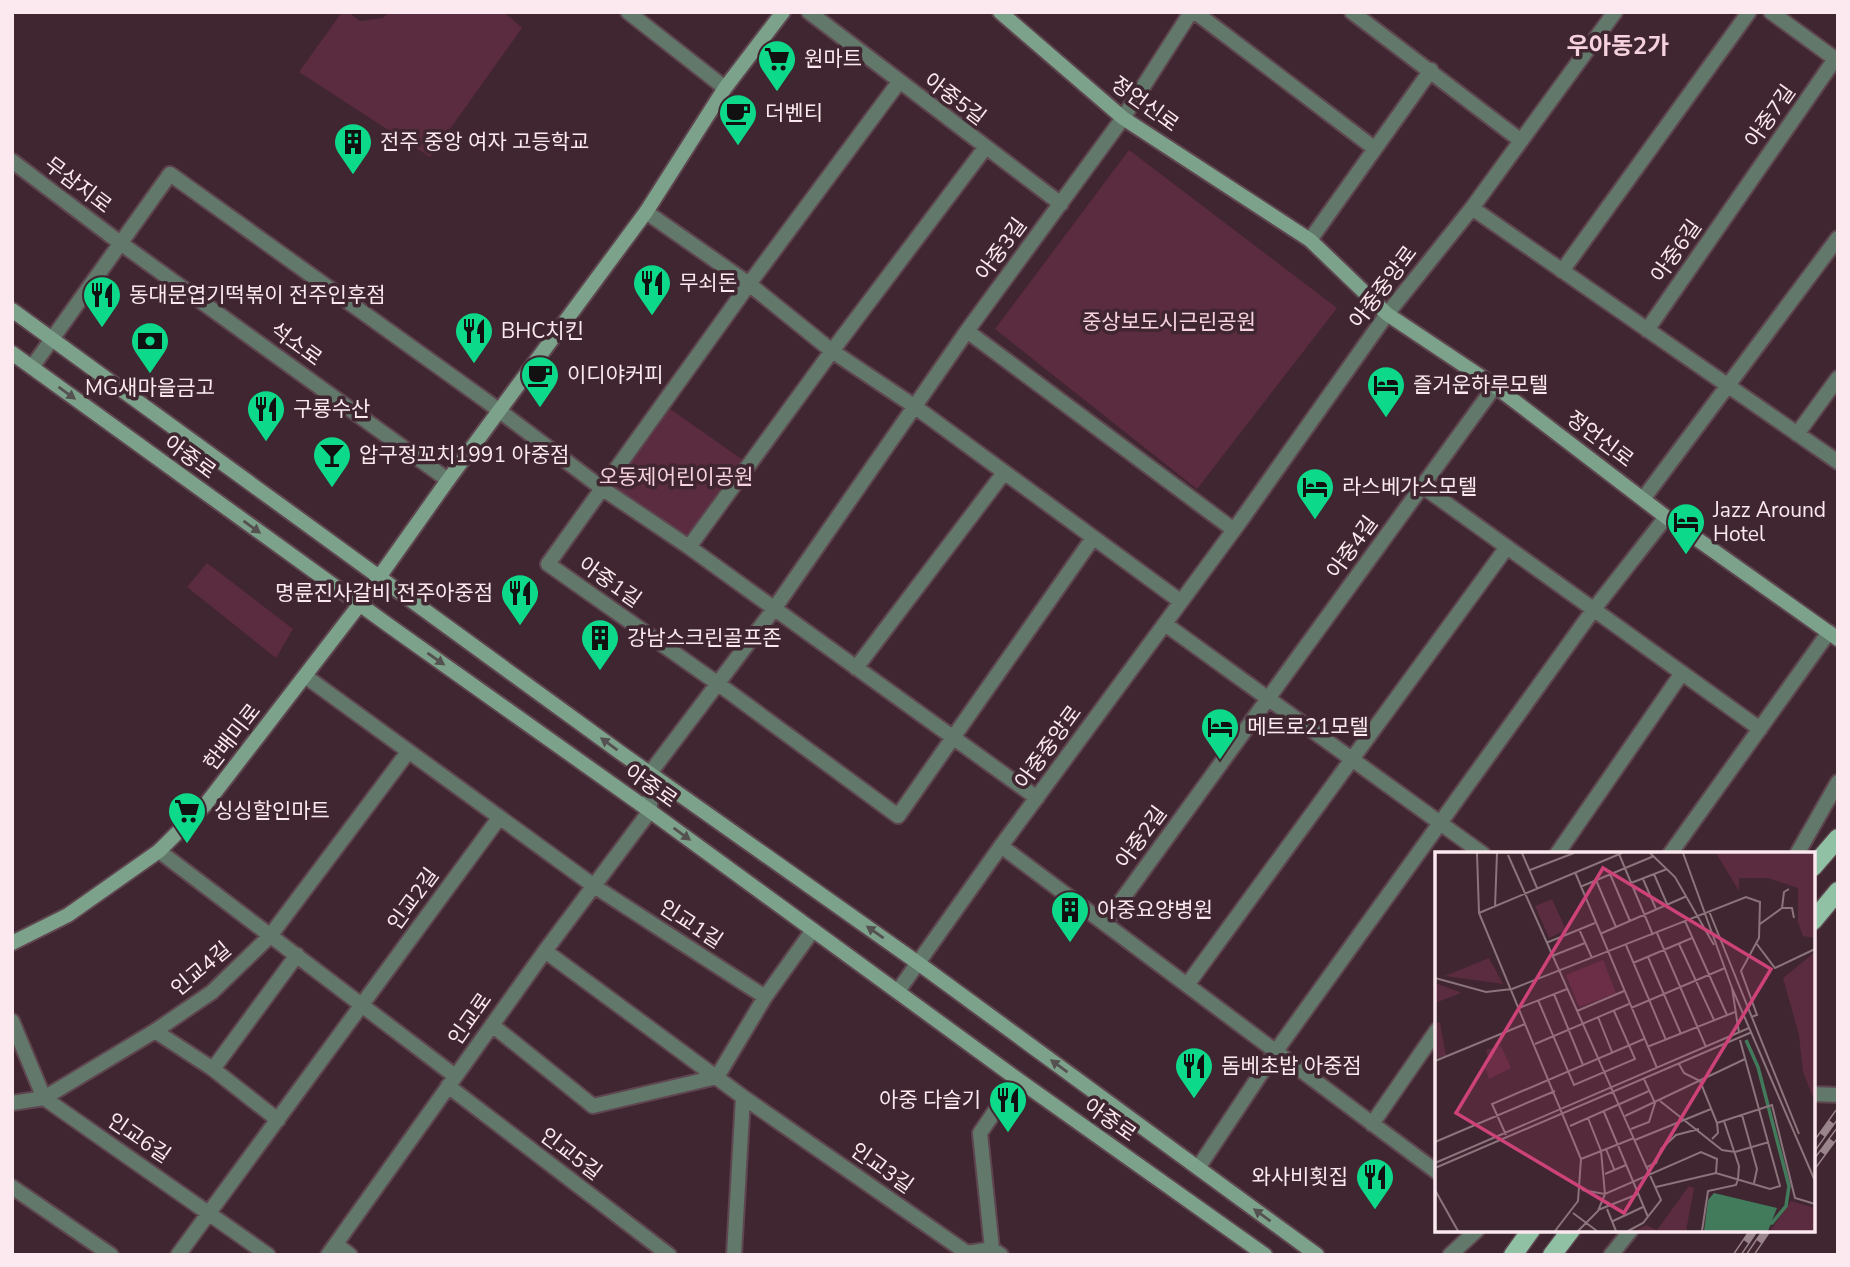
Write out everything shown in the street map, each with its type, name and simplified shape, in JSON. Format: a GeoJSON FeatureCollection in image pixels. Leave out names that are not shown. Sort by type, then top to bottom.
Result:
{"type":"FeatureCollection","features":[{"type":"Feature","properties":{"kind":"main road"},"geometry":{"type":"LineString","coordinates":[[1815,865],[1838,838]]}},
{"type":"Feature","properties":{"kind":"main road"},"geometry":{"type":"LineString","coordinates":[[1815,919],[1838,891]]}},
{"type":"Feature","properties":{"kind":"main road"},"geometry":{"type":"LineString","coordinates":[[1513,1255],[1530,1232]]}},
{"type":"Feature","properties":{"kind":"main road"},"geometry":{"type":"LineString","coordinates":[[1552,1255],[1569,1232]]}},
{"type":"Feature","properties":{"kind":"street"},"geometry":{"type":"LineString","coordinates":[[628,12],[725,89]]}},
{"type":"Feature","properties":{"kind":"street"},"geometry":{"type":"LineString","coordinates":[[359,604],[646,212],[725,89],[783,12]]}},
{"type":"Feature","properties":{"kind":"street","name":"아중5길"},"geometry":{"type":"LineString","coordinates":[[809,12],[1061,204]]}},
{"type":"Feature","properties":{"kind":"street","name":"정언신로"},"geometry":{"type":"LineString","coordinates":[[1000,12],[1123,118],[1310,240],[1387,314],[1495,386],[1665,517],[1833,636]]}},
{"type":"Feature","properties":{"kind":"street"},"geometry":{"type":"LineString","coordinates":[[1193,12],[1374,148]]}},
{"type":"Feature","properties":{"kind":"street","name":"아중3길"},"geometry":{"type":"LineString","coordinates":[[774,608],[967,331],[1123,118],[1193,12]]}},
{"type":"Feature","properties":{"kind":"street"},"geometry":{"type":"LineString","coordinates":[[1352,12],[1520,141]]}},
{"type":"Feature","properties":{"kind":"street","name":"아중중앙로"},"geometry":{"type":"LineString","coordinates":[[898,991],[1001,846],[1234,530],[1387,314],[1472,208],[1615,12]]}},
{"type":"Feature","properties":{"kind":"street"},"geometry":{"type":"LineString","coordinates":[[1563,271],[1749,12]]}},
{"type":"Feature","properties":{"kind":"street","name":"아중7길"},"geometry":{"type":"LineString","coordinates":[[1740,197],[1837,60],[1771,12]]}},
{"type":"Feature","properties":{"kind":"street"},"geometry":{"type":"LineString","coordinates":[[1310,240],[1431,71]]}},
{"type":"Feature","properties":{"kind":"street","name":"아중5길"},"geometry":{"type":"LineString","coordinates":[[749,284],[900,82]]}},
{"type":"Feature","properties":{"kind":"street","name":"아중5길"},"geometry":{"type":"LineString","coordinates":[[832,351],[985,148]]}},
{"type":"Feature","properties":{"kind":"street","name":"무삼지로"},"geometry":{"type":"LineString","coordinates":[[12,161],[119,242]]}},
{"type":"Feature","properties":{"kind":"street"},"geometry":{"type":"LineString","coordinates":[[32,367],[170,174],[499,410],[603,489],[689,547],[1037,798]]}},
{"type":"Feature","properties":{"kind":"street","name":"아중6길"},"geometry":{"type":"LineString","coordinates":[[1647,330],[1740,197]]}},
{"type":"Feature","properties":{"kind":"street"},"geometry":{"type":"LineString","coordinates":[[1472,208],[1838,462]]}},
{"type":"Feature","properties":{"kind":"street"},"geometry":{"type":"LineString","coordinates":[[646,212],[749,284],[832,351],[915,406],[1003,474],[1180,601]]}},
{"type":"Feature","properties":{"kind":"street"},"geometry":{"type":"LineString","coordinates":[[1643,499],[1838,238]]}},
{"type":"Feature","properties":{"kind":"street","name":"석소로"},"geometry":{"type":"LineString","coordinates":[[119,242],[448,480]]}},
{"type":"Feature","properties":{"kind":"street","name":"아중1길"},"geometry":{"type":"LineString","coordinates":[[717,683],[548,564],[749,284]]}},
{"type":"Feature","properties":{"kind":"street","name":"아중로"},"geometry":{"type":"LineString","coordinates":[[12,310],[650,773],[918,963],[1317,1255]]}},
{"type":"Feature","properties":{"kind":"street"},"geometry":{"type":"LineString","coordinates":[[967,331],[1234,530]]}},
{"type":"Feature","properties":{"kind":"street"},"geometry":{"type":"LineString","coordinates":[[689,547],[832,351]]}},
{"type":"Feature","properties":{"kind":"street","name":"아중로"},"geometry":{"type":"LineString","coordinates":[[12,353],[1265,1255]]}},
{"type":"Feature","properties":{"kind":"street"},"geometry":{"type":"LineString","coordinates":[[1797,434],[1838,378]]}},
{"type":"Feature","properties":{"kind":"street","name":"아중4길"},"geometry":{"type":"LineString","coordinates":[[1187,810],[1495,386]]}},
{"type":"Feature","properties":{"kind":"street"},"geometry":{"type":"LineString","coordinates":[[856,668],[1003,474]]}},
{"type":"Feature","properties":{"kind":"street"},"geometry":{"type":"LineString","coordinates":[[1422,486],[1760,729]]}},
{"type":"Feature","properties":{"kind":"street"},"geometry":{"type":"LineString","coordinates":[[1198,1168],[1276,1051],[1594,609],[1665,517]]}},
{"type":"Feature","properties":{"kind":"street"},"geometry":{"type":"LineString","coordinates":[[717,683],[898,816],[1093,538]]}},
{"type":"Feature","properties":{"kind":"street"},"geometry":{"type":"LineString","coordinates":[[1187,985],[1507,547]]}},
{"type":"Feature","properties":{"kind":"street","name":"한배미로"},"geometry":{"type":"LineString","coordinates":[[12,943],[68,915],[159,851],[206,804],[359,604]]}},
{"type":"Feature","properties":{"kind":"street"},"geometry":{"type":"LineString","coordinates":[[650,811],[650,773],[774,608]]}},
{"type":"Feature","properties":{"kind":"street"},"geometry":{"type":"LineString","coordinates":[[1165,624],[1480,852]]}},
{"type":"Feature","properties":{"kind":"street"},"geometry":{"type":"LineString","coordinates":[[1671,852],[1760,729],[1833,636]]}},
{"type":"Feature","properties":{"kind":"street"},"geometry":{"type":"LineString","coordinates":[[1559,852],[1682,673]]}},
{"type":"Feature","properties":{"kind":"street"},"geometry":{"type":"LineString","coordinates":[[305,676],[594,886]]}},
{"type":"Feature","properties":{"kind":"street","name":"인교4길"},"geometry":{"type":"LineString","coordinates":[[155,1031],[212,992],[270,936],[408,752]]}},
{"type":"Feature","properties":{"kind":"street"},"geometry":{"type":"LineString","coordinates":[[1798,852],[1838,782]]}},
{"type":"Feature","properties":{"kind":"street","name":"아중2길"},"geometry":{"type":"LineString","coordinates":[[1105,923],[1187,810]]}},
{"type":"Feature","properties":{"kind":"street","name":"인교로"},"geometry":{"type":"LineString","coordinates":[[332,1249],[545,950],[650,811]]}},
{"type":"Feature","properties":{"kind":"street","name":"인교2길"},"geometry":{"type":"LineString","coordinates":[[360,1006],[499,818]]}},
{"type":"Feature","properties":{"kind":"street"},"geometry":{"type":"LineString","coordinates":[[1001,846],[1435,1171]]}},
{"type":"Feature","properties":{"kind":"street","name":"인교4길"},"geometry":{"type":"LineString","coordinates":[[159,851],[297,955],[452,1081]]}},
{"type":"Feature","properties":{"kind":"street","name":"인교1길"},"geometry":{"type":"LineString","coordinates":[[594,886],[765,997]]}},
{"type":"Feature","properties":{"kind":"street"},"geometry":{"type":"LineString","coordinates":[[492,1025],[593,1106],[717,1077],[765,997],[813,930]]}},
{"type":"Feature","properties":{"kind":"street","name":"인교3길"},"geometry":{"type":"LineString","coordinates":[[545,950],[743,1097],[967,1253],[994,1253]]}},
{"type":"Feature","properties":{"kind":"street"},"geometry":{"type":"LineString","coordinates":[[213,1069],[297,955]]}},
{"type":"Feature","properties":{"kind":"street"},"geometry":{"type":"LineString","coordinates":[[178,1255],[360,1006]]}},
{"type":"Feature","properties":{"kind":"street"},"geometry":{"type":"LineString","coordinates":[[12,1020],[44,1098]]}},
{"type":"Feature","properties":{"kind":"street"},"geometry":{"type":"LineString","coordinates":[[12,1102],[44,1098],[155,1031],[213,1069],[278,1120]]}},
{"type":"Feature","properties":{"kind":"street"},"geometry":{"type":"LineString","coordinates":[[1372,1124],[1435,1033]]}},
{"type":"Feature","properties":{"kind":"street"},"geometry":{"type":"LineString","coordinates":[[994,1253],[980,1133],[1017,1079]]}},
{"type":"Feature","properties":{"kind":"street","name":"인교5길"},"geometry":{"type":"LineString","coordinates":[[452,1081],[668,1255]]}},
{"type":"Feature","properties":{"kind":"street"},"geometry":{"type":"LineString","coordinates":[[1815,1094],[1838,1095]]}},
{"type":"Feature","properties":{"kind":"street"},"geometry":{"type":"LineString","coordinates":[[734,1255],[743,1097]]}},
{"type":"Feature","properties":{"kind":"street","name":"인교6길"},"geometry":{"type":"LineString","coordinates":[[44,1098],[211,1212],[268,1255]]}},
{"type":"Feature","properties":{"kind":"street"},"geometry":{"type":"LineString","coordinates":[[12,1187],[111,1255]]}},
{"type":"Feature","properties":{"kind":"street"},"geometry":{"type":"LineString","coordinates":[[1450,1255],[1475,1232]]}},
{"type":"Feature","properties":{"kind":"street"},"geometry":{"type":"LineString","coordinates":[[1611,1255],[1629,1232]]}},
{"type":"Feature","properties":{"kind":"street"},"geometry":{"type":"LineString","coordinates":[[332,1249],[350,1255]]}},
{"type":"Feature","properties":{"kind":"green space"},"geometry":{"type":"Polygon","coordinates":[[[342,12],[348,12],[360,21],[383,18],[389,12],[504,12],[522,28],[430,157],[299,72],[342,12]]]}},
{"type":"Feature","properties":{"kind":"green space","name":"중상보도시근린공원"},"geometry":{"type":"Polygon","coordinates":[[[1129,150],[1337,308],[1197,489],[995,329],[1129,150]]]}},
{"type":"Feature","properties":{"kind":"green space","name":"오동제어린이공원"},"geometry":{"type":"Polygon","coordinates":[[[663,404],[750,465],[689,547],[603,489],[663,404]]]}},
{"type":"Feature","properties":{"kind":"green space"},"geometry":{"type":"Polygon","coordinates":[[[207,563],[293,629],[276,658],[187,587],[207,563]]]}},
{"type":"Feature","properties":{"kind":"railway"},"geometry":{"type":"LineString","coordinates":[[1815,1145],[1838,1113]]}},
{"type":"Feature","properties":{"kind":"railway"},"geometry":{"type":"LineString","coordinates":[[1815,1163],[1838,1132]]}},
{"type":"Feature","properties":{"kind":"railway"},"geometry":{"type":"LineString","coordinates":[[1737,1255],[1753,1232]]}},
{"type":"Feature","properties":{"kind":"railway"},"geometry":{"type":"LineString","coordinates":[[1750,1255],[1766,1232]]}},
{"type":"Feature","properties":{"kind":"place","name":"원마트"},"geometry":{"type":"Point","coordinates":[777,93]}},
{"type":"Feature","properties":{"kind":"place","name":"더벤티"},"geometry":{"type":"Point","coordinates":[738,147]}},
{"type":"Feature","properties":{"kind":"place","name":"전주 중앙 여자 고등학교"},"geometry":{"type":"Point","coordinates":[353,176]}},
{"type":"Feature","properties":{"kind":"place","name":"무쇠돈"},"geometry":{"type":"Point","coordinates":[652,317]}},
{"type":"Feature","properties":{"kind":"place","name":"동대문엽기떡볶이 전주인후점"},"geometry":{"type":"Point","coordinates":[102,329]}},
{"type":"Feature","properties":{"kind":"place","name":"BHC치킨"},"geometry":{"type":"Point","coordinates":[474,365]}},
{"type":"Feature","properties":{"kind":"place","name":"MG새마을금고"},"geometry":{"type":"Point","coordinates":[150,375]}},
{"type":"Feature","properties":{"kind":"place","name":"이디야커피"},"geometry":{"type":"Point","coordinates":[540,409]}},
{"type":"Feature","properties":{"kind":"place","name":"즐거운하루모텔"},"geometry":{"type":"Point","coordinates":[1386,419]}},
{"type":"Feature","properties":{"kind":"place","name":"구룡수산"},"geometry":{"type":"Point","coordinates":[266,443]}},
{"type":"Feature","properties":{"kind":"place","name":"압구정꼬치1991 아중점"},"geometry":{"type":"Point","coordinates":[332,489]}},
{"type":"Feature","properties":{"kind":"place","name":"라스베가스모텔"},"geometry":{"type":"Point","coordinates":[1315,521]}},
{"type":"Feature","properties":{"kind":"place","name":"Jazz Around Hotel"},"geometry":{"type":"Point","coordinates":[1686,556]}},
{"type":"Feature","properties":{"kind":"place","name":"명륜진사갈비 전주아중점"},"geometry":{"type":"Point","coordinates":[520,627]}},
{"type":"Feature","properties":{"kind":"place","name":"강남스크린골프존"},"geometry":{"type":"Point","coordinates":[600,672]}},
{"type":"Feature","properties":{"kind":"place","name":"메트로21모텔"},"geometry":{"type":"Point","coordinates":[1220,761]}},
{"type":"Feature","properties":{"kind":"place","name":"싱싱할인마트"},"geometry":{"type":"Point","coordinates":[187,845]}},
{"type":"Feature","properties":{"kind":"place","name":"아중요양병원"},"geometry":{"type":"Point","coordinates":[1070,944]}},
{"type":"Feature","properties":{"kind":"place","name":"돔베초밥 아중점"},"geometry":{"type":"Point","coordinates":[1194,1100]}},
{"type":"Feature","properties":{"kind":"place","name":"아중 다슬기"},"geometry":{"type":"Point","coordinates":[1008,1134]}},
{"type":"Feature","properties":{"kind":"place","name":"와사비횟집"},"geometry":{"type":"Point","coordinates":[1375,1211]}},
{"type":"Feature","properties":{"kind":"district","name":"우아동2가"},"geometry":{"type":"Point","coordinates":[1618,46]}}]}
